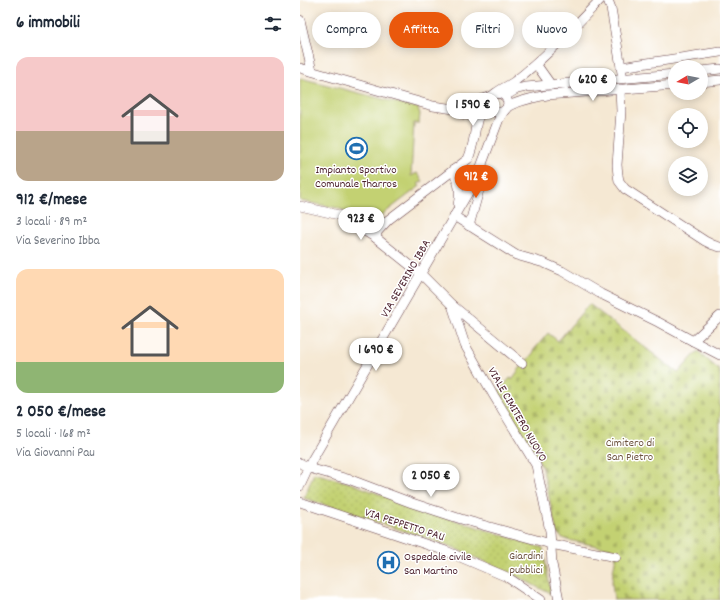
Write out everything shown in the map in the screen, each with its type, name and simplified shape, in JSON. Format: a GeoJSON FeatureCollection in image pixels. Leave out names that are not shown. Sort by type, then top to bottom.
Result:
{"type":"FeatureCollection","features":[{"type":"Feature","properties":{"kind":"street"},"geometry":{"type":"LineString","coordinates":[[376,238],[378,232],[388,220],[468,159],[472,150],[477,119],[482,109],[536,64],[576,26],[600,0]]}},
{"type":"Feature","properties":{"kind":"street"},"geometry":{"type":"LineString","coordinates":[[608,0],[624,79]]}},
{"type":"Feature","properties":{"kind":"street"},"geometry":{"type":"LineString","coordinates":[[300,20],[312,71]]}},
{"type":"Feature","properties":{"kind":"street"},"geometry":{"type":"LineString","coordinates":[[621,67],[720,52]]}},
{"type":"Feature","properties":{"kind":"street"},"geometry":{"type":"LineString","coordinates":[[536,64],[552,85]]}},
{"type":"Feature","properties":{"kind":"street"},"geometry":{"type":"LineString","coordinates":[[300,68],[433,106],[454,109],[470,116],[479,116],[494,111],[499,112],[514,103],[546,95],[668,86]]}},
{"type":"Feature","properties":{"kind":"street"},"geometry":{"type":"LineString","coordinates":[[708,71],[720,70]]}},
{"type":"Feature","properties":{"kind":"street"},"geometry":{"type":"LineString","coordinates":[[454,109],[517,89],[668,75]]}},
{"type":"Feature","properties":{"kind":"street"},"geometry":{"type":"LineString","coordinates":[[708,81],[720,80]]}},
{"type":"Feature","properties":{"kind":"street"},"geometry":{"type":"LineString","coordinates":[[620,89],[621,111],[617,165],[619,181],[625,189],[713,245],[720,247]]}},
{"type":"Feature","properties":{"kind":"street"},"geometry":{"type":"LineString","coordinates":[[497,96],[508,101],[505,109]]}},
{"type":"Feature","properties":{"kind":"street"},"geometry":{"type":"LineString","coordinates":[[494,111],[491,109],[489,104],[497,96]]}},
{"type":"Feature","properties":{"kind":"street","name":"VIA SEVERINO IBBA"},"geometry":{"type":"LineString","coordinates":[[300,486],[311,464],[476,177],[497,124],[505,109]]}},
{"type":"Feature","properties":{"kind":"street"},"geometry":{"type":"LineString","coordinates":[[469,226],[483,176],[484,171],[482,164]]}},
{"type":"Feature","properties":{"kind":"street","name":"VIA SEVERINO IBBA"},"geometry":{"type":"LineString","coordinates":[[453,170],[457,179],[460,197],[456,213]]}},
{"type":"Feature","properties":{"kind":"street","name":"VIALE CIMITERO NUOVO"},"geometry":{"type":"LineString","coordinates":[[300,206],[339,215],[376,238],[421,274],[452,305],[522,363]]}},
{"type":"Feature","properties":{"kind":"street"},"geometry":{"type":"LineString","coordinates":[[456,213],[469,226],[516,255],[544,263],[562,271],[601,294],[720,355]]}},
{"type":"Feature","properties":{"kind":"street","name":"VIALE CIMITERO NUOVO"},"geometry":{"type":"LineString","coordinates":[[452,305],[465,344],[494,396],[536,465],[550,531],[552,564],[559,600]]}},
{"type":"Feature","properties":{"kind":"street"},"geometry":{"type":"LineString","coordinates":[[693,341],[720,316]]}},
{"type":"Feature","properties":{"kind":"street"},"geometry":{"type":"LineString","coordinates":[[693,341],[720,362]]}},
{"type":"Feature","properties":{"kind":"street"},"geometry":{"type":"LineString","coordinates":[[300,463],[311,464],[412,503],[461,519],[551,544],[616,557]]}},
{"type":"Feature","properties":{"kind":"street","name":"VIA PEPPETTO PAU"},"geometry":{"type":"LineString","coordinates":[[300,502],[446,550],[507,577],[541,600]]}},
{"type":"Feature","properties":{"kind":"green space","name":"Impianto Sportivo Comunale Tharros"},"geometry":{"type":"Polygon","coordinates":[[[300,78],[418,108],[420,114],[419,123],[414,123],[411,176],[417,173],[423,181],[418,184],[420,186],[370,224],[338,208],[300,201],[300,78]]]}},
{"type":"Feature","properties":{"kind":"green space","name":"Cimitero di San Pietro"},"geometry":{"type":"Polygon","coordinates":[[[589,304],[678,373],[698,351],[720,371],[720,600],[614,600],[612,583],[617,550],[568,540],[561,537],[557,533],[542,466],[497,393],[510,378],[512,379],[548,333],[558,341],[589,304]]]}},
{"type":"Feature","properties":{"kind":"green space","name":"Giardini pubblici"},"geometry":{"type":"Polygon","coordinates":[[[314,473],[350,483],[411,506],[543,548],[551,594],[508,572],[447,545],[304,498],[314,473]]]}},
{"type":"Feature","properties":{"kind":"place","name":"Impianto Sportivo Comunale Tharros"},"geometry":{"type":"Point","coordinates":[356,148]}},
{"type":"Feature","properties":{"kind":"place","name":"Ospedale civile San Martino"},"geometry":{"type":"Point","coordinates":[389,563]}}]}
